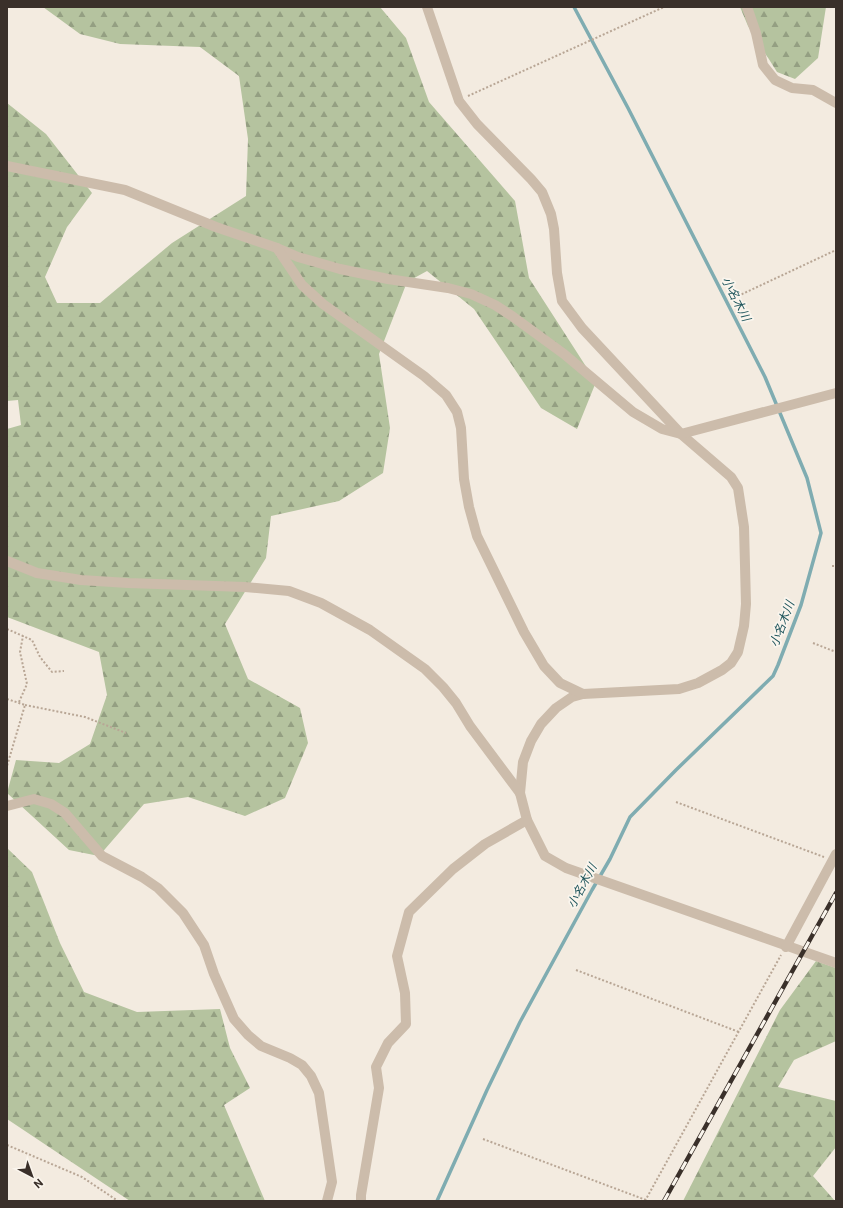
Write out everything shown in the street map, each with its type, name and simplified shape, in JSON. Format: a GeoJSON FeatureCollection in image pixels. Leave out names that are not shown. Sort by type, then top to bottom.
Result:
{"type":"FeatureCollection","features":[{"type":"Feature","properties":{"kind":"street"},"geometry":{"type":"LineString","coordinates":[[427,7],[459,101],[477,124],[542,192],[551,214],[554,229],[557,273],[562,301],[582,328],[681,434],[731,477],[738,488],[744,527],[746,604],[744,626],[738,652],[731,663],[722,670],[698,683],[679,689],[582,694],[572,697],[556,708],[541,724],[531,741],[523,762],[520,793],[527,820],[545,856],[566,868],[831,962],[836,953]]}},
{"type":"Feature","properties":{"kind":"street"},"geometry":{"type":"LineString","coordinates":[[747,7],[756,33],[762,65],[775,80],[792,88],[812,90],[836,103]]}},
{"type":"Feature","properties":{"kind":"street"},"geometry":{"type":"LineString","coordinates":[[7,166],[125,190],[216,227],[277,248],[298,257],[340,269],[395,280],[448,288],[471,294],[512,316],[564,354],[633,412],[662,429],[681,434],[836,393]]}},
{"type":"Feature","properties":{"kind":"street"},"geometry":{"type":"LineString","coordinates":[[277,248],[302,285],[323,304],[424,376],[446,395],[457,412],[461,428],[464,479],[469,507],[477,536],[524,632],[544,666],[560,683],[582,694]]}},
{"type":"Feature","properties":{"kind":"street"},"geometry":{"type":"LineString","coordinates":[[7,561],[37,573],[81,580],[245,587],[289,591],[321,603],[370,630],[425,669],[444,687],[470,726],[520,793]]}},
{"type":"Feature","properties":{"kind":"street"},"geometry":{"type":"LineString","coordinates":[[7,806],[34,799],[51,804],[65,813],[102,856],[153,884],[183,912],[204,945],[214,974],[234,1018],[248,1035],[261,1046],[290,1058],[302,1065],[319,1093],[332,1182],[327,1201]]}},
{"type":"Feature","properties":{"kind":"street"},"geometry":{"type":"LineString","coordinates":[[361,1201],[379,1088],[376,1067],[388,1043],[406,1024],[406,993],[398,956],[409,912],[453,869],[485,844],[527,820]]}},
{"type":"Feature","properties":{"kind":"street"},"geometry":{"type":"LineString","coordinates":[[786,947],[834,857]]}},
{"type":"Feature","properties":{"kind":"path"},"geometry":{"type":"LineString","coordinates":[[459,101],[664,7]]}},
{"type":"Feature","properties":{"kind":"path"},"geometry":{"type":"LineString","coordinates":[[738,296],[836,250]]}},
{"type":"Feature","properties":{"kind":"path"},"geometry":{"type":"LineString","coordinates":[[7,629],[32,640],[40,657],[52,672],[64,671]]}},
{"type":"Feature","properties":{"kind":"path"},"geometry":{"type":"LineString","coordinates":[[19,702],[27,684],[20,652],[23,636]]}},
{"type":"Feature","properties":{"kind":"path"},"geometry":{"type":"LineString","coordinates":[[813,643],[836,652]]}},
{"type":"Feature","properties":{"kind":"path"},"geometry":{"type":"LineString","coordinates":[[7,699],[25,705],[85,717],[126,733]]}},
{"type":"Feature","properties":{"kind":"path"},"geometry":{"type":"LineString","coordinates":[[7,766],[25,705]]}},
{"type":"Feature","properties":{"kind":"path"},"geometry":{"type":"LineString","coordinates":[[676,802],[834,857]]}},
{"type":"Feature","properties":{"kind":"path"},"geometry":{"type":"LineString","coordinates":[[483,1139],[646,1200],[786,947]]}},
{"type":"Feature","properties":{"kind":"path"},"geometry":{"type":"LineString","coordinates":[[576,970],[739,1032]]}},
{"type":"Feature","properties":{"kind":"path"},"geometry":{"type":"LineString","coordinates":[[7,1145],[82,1177],[118,1201]]}},
{"type":"Feature","properties":{"kind":"green space"},"geometry":{"type":"Polygon","coordinates":[[[43,7],[380,7],[406,38],[429,102],[515,201],[529,278],[596,382],[577,429],[541,408],[474,309],[427,271],[407,282],[379,354],[390,428],[383,473],[339,501],[271,516],[266,558],[225,624],[248,679],[300,708],[308,743],[285,798],[245,816],[188,797],[144,804],[99,856],[69,850],[7,793],[16,760],[59,763],[90,744],[107,695],[99,652],[7,617],[7,429],[21,425],[18,400],[7,401],[7,103],[46,134],[92,193],[67,227],[45,277],[57,303],[100,303],[172,243],[246,196],[248,139],[239,76],[200,47],[120,44],[80,34],[43,7]]]}},
{"type":"Feature","properties":{"kind":"green space"},"geometry":{"type":"Polygon","coordinates":[[[740,7],[826,7],[818,58],[795,79],[777,72],[748,26],[740,7]]]}},
{"type":"Feature","properties":{"kind":"green space"},"geometry":{"type":"Polygon","coordinates":[[[7,848],[32,872],[60,943],[84,992],[137,1012],[220,1009],[230,1048],[250,1088],[224,1105],[265,1201],[130,1201],[7,1119],[7,848]]]}},
{"type":"Feature","properties":{"kind":"green space"},"geometry":{"type":"Polygon","coordinates":[[[816,961],[836,968],[836,1041],[794,1060],[778,1087],[836,1101],[836,1147],[813,1176],[835,1201],[683,1201],[780,1010],[816,961]]]}},
{"type":"Feature","properties":{"kind":"waterway","name":"小名木川"},"geometry":{"type":"LineString","coordinates":[[437,1201],[487,1090],[520,1022],[610,859],[630,817],[773,676],[801,605],[821,533],[807,478],[765,377],[628,108],[574,7]]}},
{"type":"Feature","properties":{"kind":"railway"},"geometry":{"type":"LineString","coordinates":[[664,1201],[836,893]]}}]}
